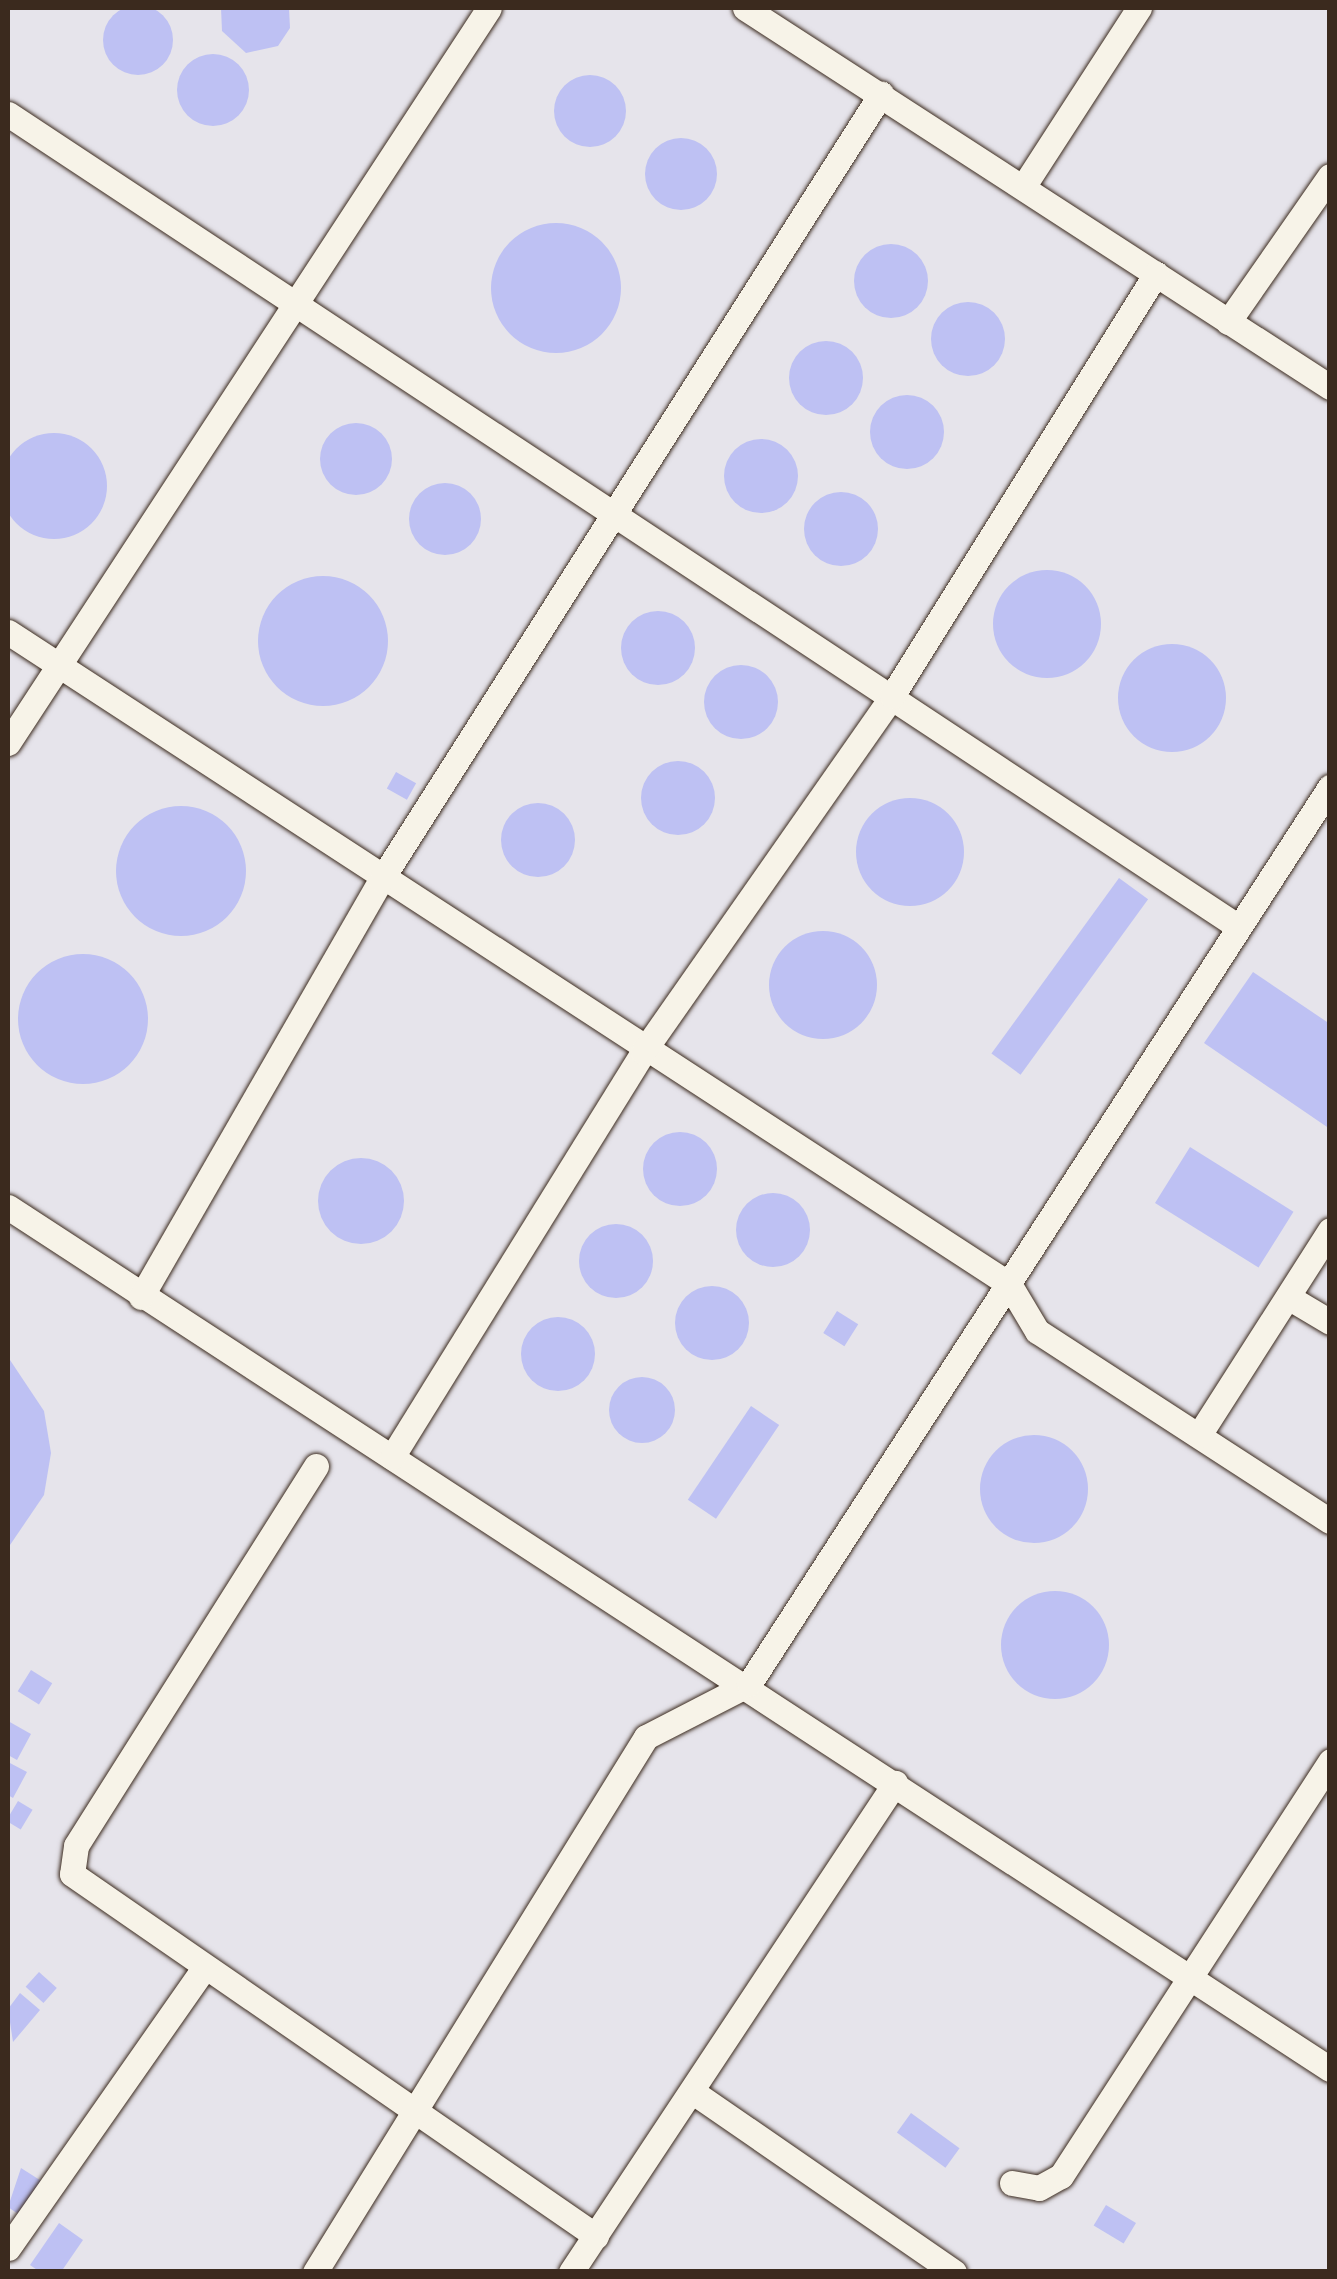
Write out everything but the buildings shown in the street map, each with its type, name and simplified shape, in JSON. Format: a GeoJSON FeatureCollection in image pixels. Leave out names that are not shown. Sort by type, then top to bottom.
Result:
{"type":"FeatureCollection","features":[{"type":"Feature","properties":{"kind":"lane"},"geometry":{"type":"LineString","coordinates":[[8,743],[292,297],[489,8]]}},
{"type":"Feature","properties":{"kind":"lane"},"geometry":{"type":"LineString","coordinates":[[745,8],[1024,184],[1330,387]]}},
{"type":"Feature","properties":{"kind":"lane"},"geometry":{"type":"LineString","coordinates":[[1024,184],[1139,8]]}},
{"type":"Feature","properties":{"kind":"lane"},"geometry":{"type":"LineString","coordinates":[[142,1297],[381,880],[881,94]]}},
{"type":"Feature","properties":{"kind":"lane"},"geometry":{"type":"LineString","coordinates":[[8,114],[616,511],[1237,926]]}},
{"type":"Feature","properties":{"kind":"lane"},"geometry":{"type":"LineString","coordinates":[[1228,322],[1330,176]]}},
{"type":"Feature","properties":{"kind":"lane"},"geometry":{"type":"LineString","coordinates":[[392,1457],[643,1052],[892,696],[1156,274]]}},
{"type":"Feature","properties":{"kind":"lane"},"geometry":{"type":"LineString","coordinates":[[8,632],[643,1052],[1009,1284],[1036,1331],[1330,1521]]}},
{"type":"Feature","properties":{"kind":"lane"},"geometry":{"type":"LineString","coordinates":[[315,2272],[646,1737],[748,1684],[1330,787]]}},
{"type":"Feature","properties":{"kind":"lane"},"geometry":{"type":"LineString","coordinates":[[8,1206],[142,1297],[748,1684],[1330,2069]]}},
{"type":"Feature","properties":{"kind":"lane"},"geometry":{"type":"LineString","coordinates":[[1199,1435],[1330,1230]]}},
{"type":"Feature","properties":{"kind":"lane"},"geometry":{"type":"LineString","coordinates":[[1288,1298],[1330,1322]]}},
{"type":"Feature","properties":{"kind":"lane"},"geometry":{"type":"LineString","coordinates":[[316,1466],[76,1846],[72,1874],[95,1898],[416,2110],[596,2236]]}},
{"type":"Feature","properties":{"kind":"lane"},"geometry":{"type":"LineString","coordinates":[[1012,2183],[1039,2188],[1061,2176],[1330,1761]]}},
{"type":"Feature","properties":{"kind":"lane"},"geometry":{"type":"LineString","coordinates":[[571,2272],[895,1784]]}},
{"type":"Feature","properties":{"kind":"lane"},"geometry":{"type":"LineString","coordinates":[[8,2248],[203,1969]]}},
{"type":"Feature","properties":{"kind":"lane"},"geometry":{"type":"LineString","coordinates":[[693,2092],[954,2272]]}},
{"type":"Feature","properties":{"kind":"shaded area"},"geometry":{"type":"Polygon","coordinates":[[[8,8],[1329,8],[1329,2271],[8,2271],[8,8]]]}}]}
